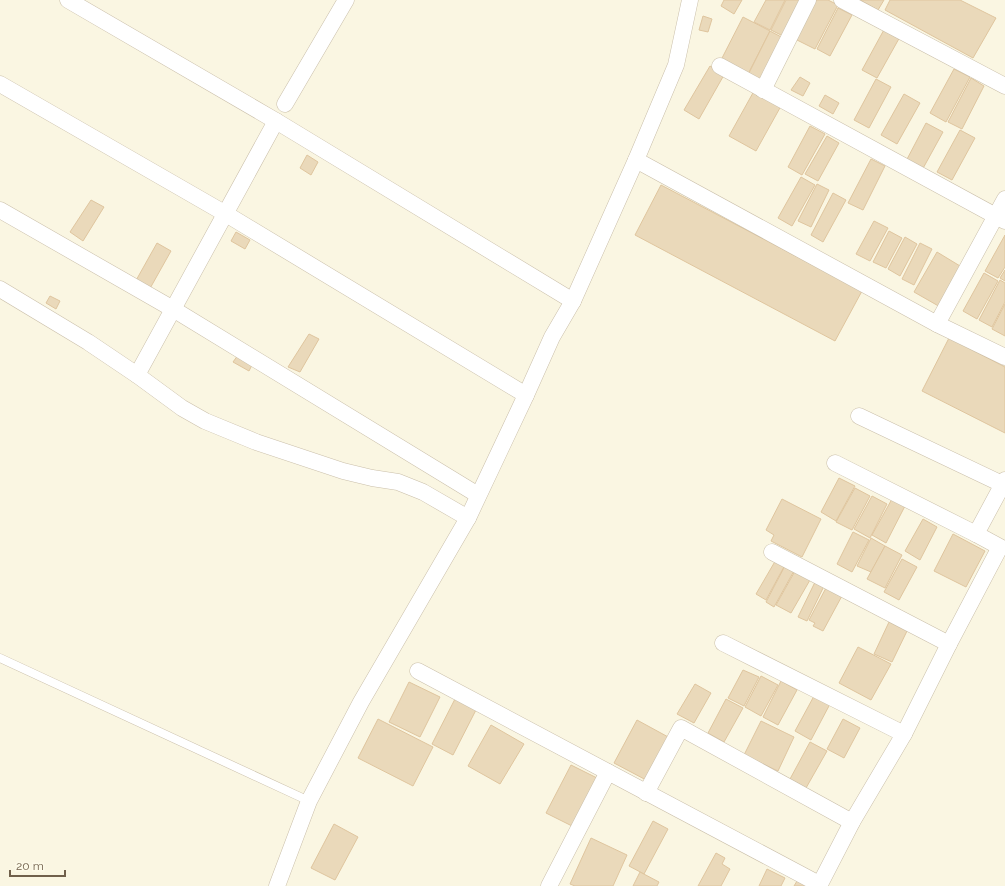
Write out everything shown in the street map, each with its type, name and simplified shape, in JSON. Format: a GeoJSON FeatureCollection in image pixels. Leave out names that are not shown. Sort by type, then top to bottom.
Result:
{"type":"FeatureCollection","features":[{"type":"Feature","properties":{"kind":"street"},"geometry":{"type":"LineString","coordinates":[[68,0],[276,121],[573,301]]}},
{"type":"Feature","properties":{"kind":"street"},"geometry":{"type":"LineString","coordinates":[[285,104],[346,0]]}},
{"type":"Feature","properties":{"kind":"street"},"geometry":{"type":"LineString","coordinates":[[277,886],[303,798],[361,702],[468,518],[526,396],[552,337],[573,301],[636,160],[676,65],[690,0]]}},
{"type":"Feature","properties":{"kind":"street"},"geometry":{"type":"LineString","coordinates":[[763,90],[808,0]]}},
{"type":"Feature","properties":{"kind":"street"},"geometry":{"type":"LineString","coordinates":[[842,0],[1005,86]]}},
{"type":"Feature","properties":{"kind":"street"},"geometry":{"type":"LineString","coordinates":[[720,66],[1000,218]]}},
{"type":"Feature","properties":{"kind":"street"},"geometry":{"type":"LineString","coordinates":[[0,84],[226,214],[526,396]]}},
{"type":"Feature","properties":{"kind":"street"},"geometry":{"type":"LineString","coordinates":[[137,375],[276,121]]}},
{"type":"Feature","properties":{"kind":"street"},"geometry":{"type":"LineString","coordinates":[[636,160],[937,324],[1005,357]]}},
{"type":"Feature","properties":{"kind":"street"},"geometry":{"type":"LineString","coordinates":[[937,324],[1000,218],[1005,199]]}},
{"type":"Feature","properties":{"kind":"street"},"geometry":{"type":"LineString","coordinates":[[0,210],[173,309],[478,495]]}},
{"type":"Feature","properties":{"kind":"street"},"geometry":{"type":"LineString","coordinates":[[0,289],[88,342],[182,408],[205,421],[256,442],[343,471],[398,482],[423,492],[468,518]]}},
{"type":"Feature","properties":{"kind":"street"},"geometry":{"type":"LineString","coordinates":[[859,416],[1004,482],[976,534]]}},
{"type":"Feature","properties":{"kind":"street"},"geometry":{"type":"LineString","coordinates":[[418,671],[819,885],[852,822],[904,734],[949,644],[1000,548],[976,534],[835,463]]}},
{"type":"Feature","properties":{"kind":"street"},"geometry":{"type":"LineString","coordinates":[[772,552],[949,644]]}},
{"type":"Feature","properties":{"kind":"street"},"geometry":{"type":"LineString","coordinates":[[723,643],[904,734]]}},
{"type":"Feature","properties":{"kind":"street"},"geometry":{"type":"LineString","coordinates":[[646,793],[681,728],[852,822]]}},
{"type":"Feature","properties":{"kind":"street"},"geometry":{"type":"LineString","coordinates":[[549,886],[608,772]]}},
{"type":"Feature","properties":{"kind":"lane"},"geometry":{"type":"LineString","coordinates":[[0,658],[303,798]]}},
{"type":"Feature","properties":{"kind":"building"},"geometry":{"type":"Polygon","coordinates":[[[724,0],[742,0],[734,14],[721,6],[724,0]]]}},
{"type":"Feature","properties":{"kind":"building"},"geometry":{"type":"Polygon","coordinates":[[[766,0],[785,0],[770,30],[754,22],[766,0]]]}},
{"type":"Feature","properties":{"kind":"building"},"geometry":{"type":"Polygon","coordinates":[[[786,0],[804,0],[785,37],[771,30],[786,0]]]}},
{"type":"Feature","properties":{"kind":"building"},"geometry":{"type":"Polygon","coordinates":[[[815,0],[828,0],[838,5],[815,49],[795,39],[815,0]]]}},
{"type":"Feature","properties":{"kind":"building"},"geometry":{"type":"Polygon","coordinates":[[[860,0],[884,0],[878,10],[860,0]]]}},
{"type":"Feature","properties":{"kind":"building"},"geometry":{"type":"Polygon","coordinates":[[[890,0],[960,0],[996,18],[973,58],[885,10],[890,0]]]}},
{"type":"Feature","properties":{"kind":"building"},"geometry":{"type":"Polygon","coordinates":[[[838,8],[852,15],[830,56],[817,49],[838,8]]]}},
{"type":"Feature","properties":{"kind":"building"},"geometry":{"type":"Polygon","coordinates":[[[703,16],[712,19],[708,32],[699,30],[703,16]]]}},
{"type":"Feature","properties":{"kind":"building"},"geometry":{"type":"Polygon","coordinates":[[[743,17],[770,31],[747,76],[720,62],[743,17]]]}},
{"type":"Feature","properties":{"kind":"building"},"geometry":{"type":"Polygon","coordinates":[[[886,26],[901,35],[877,78],[862,70],[886,26]]]}},
{"type":"Feature","properties":{"kind":"building"},"geometry":{"type":"Polygon","coordinates":[[[770,31],[785,39],[762,83],[748,75],[770,31]]]}},
{"type":"Feature","properties":{"kind":"building"},"geometry":{"type":"Polygon","coordinates":[[[710,66],[724,75],[699,119],[684,110],[710,66]]]}},
{"type":"Feature","properties":{"kind":"building"},"geometry":{"type":"Polygon","coordinates":[[[954,69],[970,77],[946,122],[930,113],[954,69]]]}},
{"type":"Feature","properties":{"kind":"building"},"geometry":{"type":"Polygon","coordinates":[[[800,77],[810,83],[803,96],[791,90],[800,77]]]}},
{"type":"Feature","properties":{"kind":"building"},"geometry":{"type":"Polygon","coordinates":[[[971,78],[984,86],[962,129],[948,122],[971,78]]]}},
{"type":"Feature","properties":{"kind":"building"},"geometry":{"type":"Polygon","coordinates":[[[876,79],[891,87],[869,128],[854,120],[876,79]]]}},
{"type":"Feature","properties":{"kind":"building"},"geometry":{"type":"Polygon","coordinates":[[[754,91],[781,106],[756,151],[729,136],[754,91]]]}},
{"type":"Feature","properties":{"kind":"building"},"geometry":{"type":"Polygon","coordinates":[[[904,94],[920,103],[897,144],[881,135],[904,94]]]}},
{"type":"Feature","properties":{"kind":"building"},"geometry":{"type":"Polygon","coordinates":[[[825,95],[839,103],[833,114],[819,106],[825,95]]]}},
{"type":"Feature","properties":{"kind":"building"},"geometry":{"type":"Polygon","coordinates":[[[926,123],[943,132],[921,172],[905,163],[926,123]]]}},
{"type":"Feature","properties":{"kind":"building"},"geometry":{"type":"Polygon","coordinates":[[[810,126],[825,134],[802,175],[788,167],[810,126]]]}},
{"type":"Feature","properties":{"kind":"building"},"geometry":{"type":"Polygon","coordinates":[[[960,130],[975,138],[952,180],[937,172],[960,130]]]}},
{"type":"Feature","properties":{"kind":"building"},"geometry":{"type":"Polygon","coordinates":[[[827,136],[839,143],[818,181],[805,174],[827,136]]]}},
{"type":"Feature","properties":{"kind":"building"},"geometry":{"type":"Polygon","coordinates":[[[307,155],[318,162],[311,175],[300,168],[307,155]]]}},
{"type":"Feature","properties":{"kind":"building"},"geometry":{"type":"Polygon","coordinates":[[[871,159],[885,166],[863,210],[848,203],[871,159]]]}},
{"type":"Feature","properties":{"kind":"building"},"geometry":{"type":"Polygon","coordinates":[[[801,177],[815,185],[792,226],[778,218],[801,177]]]}},
{"type":"Feature","properties":{"kind":"building"},"geometry":{"type":"Polygon","coordinates":[[[817,184],[829,190],[811,227],[798,221],[817,184]]]}},
{"type":"Feature","properties":{"kind":"building"},"geometry":{"type":"Polygon","coordinates":[[[661,185],[862,291],[835,341],[635,235],[661,185]]]}},
{"type":"Feature","properties":{"kind":"building"},"geometry":{"type":"Polygon","coordinates":[[[833,193],[846,200],[823,242],[811,235],[833,193]]]}},
{"type":"Feature","properties":{"kind":"building"},"geometry":{"type":"Polygon","coordinates":[[[91,200],[104,207],[83,241],[70,232],[91,200]]]}},
{"type":"Feature","properties":{"kind":"building"},"geometry":{"type":"Polygon","coordinates":[[[874,221],[888,228],[870,261],[856,254],[874,221]]]}},
{"type":"Feature","properties":{"kind":"building"},"geometry":{"type":"Polygon","coordinates":[[[889,231],[902,238],[886,268],[873,262],[889,231]]]}},
{"type":"Feature","properties":{"kind":"building"},"geometry":{"type":"Polygon","coordinates":[[[236,232],[250,240],[245,249],[231,241],[236,232]]]}},
{"type":"Feature","properties":{"kind":"building"},"geometry":{"type":"Polygon","coordinates":[[[1005,235],[1005,267],[998,278],[985,271],[1005,235]]]}},
{"type":"Feature","properties":{"kind":"building"},"geometry":{"type":"Polygon","coordinates":[[[905,237],[917,244],[900,276],[888,269],[905,237]]]}},
{"type":"Feature","properties":{"kind":"building"},"geometry":{"type":"Polygon","coordinates":[[[157,243],[171,251],[148,292],[134,284],[157,243]]]}},
{"type":"Feature","properties":{"kind":"building"},"geometry":{"type":"Polygon","coordinates":[[[920,243],[932,249],[914,285],[902,279],[920,243]]]}},
{"type":"Feature","properties":{"kind":"building"},"geometry":{"type":"Polygon","coordinates":[[[937,252],[965,269],[942,308],[914,292],[937,252]]]}},
{"type":"Feature","properties":{"kind":"building"},"geometry":{"type":"Polygon","coordinates":[[[1005,270],[1005,281],[1000,278],[1005,270]]]}},
{"type":"Feature","properties":{"kind":"building"},"geometry":{"type":"Polygon","coordinates":[[[984,273],[998,281],[977,319],[963,311],[984,273]]]}},
{"type":"Feature","properties":{"kind":"building"},"geometry":{"type":"Polygon","coordinates":[[[1000,280],[1005,283],[1005,302],[992,327],[979,320],[1000,280]]]}},
{"type":"Feature","properties":{"kind":"building"},"geometry":{"type":"Polygon","coordinates":[[[50,296],[60,301],[56,309],[46,303],[50,296]]]}},
{"type":"Feature","properties":{"kind":"building"},"geometry":{"type":"Polygon","coordinates":[[[1005,304],[1005,336],[992,329],[1005,304]]]}},
{"type":"Feature","properties":{"kind":"building"},"geometry":{"type":"Polygon","coordinates":[[[309,334],[319,339],[300,372],[288,367],[309,334]]]}},
{"type":"Feature","properties":{"kind":"building"},"geometry":{"type":"Polygon","coordinates":[[[949,338],[1005,367],[1005,433],[922,391],[949,338]]]}},
{"type":"Feature","properties":{"kind":"building"},"geometry":{"type":"Polygon","coordinates":[[[238,355],[253,363],[249,371],[233,362],[238,355]]]}},
{"type":"Feature","properties":{"kind":"building"},"geometry":{"type":"Polygon","coordinates":[[[839,478],[855,486],[836,521],[821,512],[839,478]]]}},
{"type":"Feature","properties":{"kind":"building"},"geometry":{"type":"Polygon","coordinates":[[[855,488],[870,496],[852,530],[836,522],[855,488]]]}},
{"type":"Feature","properties":{"kind":"building"},"geometry":{"type":"Polygon","coordinates":[[[872,496],[887,504],[870,538],[854,529],[872,496]]]}},
{"type":"Feature","properties":{"kind":"building"},"geometry":{"type":"Polygon","coordinates":[[[782,499],[821,519],[802,557],[771,541],[774,535],[766,530],[782,499]]]}},
{"type":"Feature","properties":{"kind":"building"},"geometry":{"type":"Polygon","coordinates":[[[892,499],[905,506],[886,543],[872,535],[892,499]]]}},
{"type":"Feature","properties":{"kind":"building"},"geometry":{"type":"Polygon","coordinates":[[[923,519],[937,527],[920,560],[905,551],[923,519]]]}},
{"type":"Feature","properties":{"kind":"building"},"geometry":{"type":"Polygon","coordinates":[[[853,532],[869,540],[852,572],[837,564],[853,532]]]}},
{"type":"Feature","properties":{"kind":"building"},"geometry":{"type":"Polygon","coordinates":[[[953,534],[985,551],[966,587],[934,571],[953,534]]]}},
{"type":"Feature","properties":{"kind":"building"},"geometry":{"type":"Polygon","coordinates":[[[871,538],[885,546],[871,572],[857,566],[871,538]]]}},
{"type":"Feature","properties":{"kind":"building"},"geometry":{"type":"Polygon","coordinates":[[[885,546],[902,555],[885,588],[867,579],[885,546]]]}},
{"type":"Feature","properties":{"kind":"building"},"geometry":{"type":"Polygon","coordinates":[[[777,558],[786,563],[766,600],[756,594],[777,558]]]}},
{"type":"Feature","properties":{"kind":"building"},"geometry":{"type":"Polygon","coordinates":[[[902,559],[917,567],[899,600],[884,592],[902,559]]]}},
{"type":"Feature","properties":{"kind":"building"},"geometry":{"type":"Polygon","coordinates":[[[786,564],[795,569],[774,607],[766,602],[786,564]]]}},
{"type":"Feature","properties":{"kind":"building"},"geometry":{"type":"Polygon","coordinates":[[[795,571],[810,580],[791,613],[776,605],[795,571]]]}},
{"type":"Feature","properties":{"kind":"building"},"geometry":{"type":"Polygon","coordinates":[[[817,578],[826,582],[807,621],[798,617],[817,578]]]}},
{"type":"Feature","properties":{"kind":"building"},"geometry":{"type":"Polygon","coordinates":[[[827,586],[843,594],[823,631],[813,626],[815,623],[809,620],[827,586]]]}},
{"type":"Feature","properties":{"kind":"building"},"geometry":{"type":"Polygon","coordinates":[[[889,622],[907,631],[892,662],[874,654],[889,622]]]}},
{"type":"Feature","properties":{"kind":"building"},"geometry":{"type":"Polygon","coordinates":[[[858,647],[891,664],[871,700],[839,683],[858,647]]]}},
{"type":"Feature","properties":{"kind":"building"},"geometry":{"type":"Polygon","coordinates":[[[743,670],[759,677],[744,706],[728,698],[743,670]]]}},
{"type":"Feature","properties":{"kind":"building"},"geometry":{"type":"Polygon","coordinates":[[[761,676],[778,685],[761,716],[745,707],[761,676]]]}},
{"type":"Feature","properties":{"kind":"building"},"geometry":{"type":"Polygon","coordinates":[[[781,681],[797,690],[778,725],[763,717],[781,681]]]}},
{"type":"Feature","properties":{"kind":"building"},"geometry":{"type":"Polygon","coordinates":[[[409,682],[440,697],[420,737],[389,722],[409,682]]]}},
{"type":"Feature","properties":{"kind":"building"},"geometry":{"type":"Polygon","coordinates":[[[695,684],[711,693],[694,723],[677,714],[695,684]]]}},
{"type":"Feature","properties":{"kind":"building"},"geometry":{"type":"Polygon","coordinates":[[[814,696],[830,704],[811,740],[795,731],[814,696]]]}},
{"type":"Feature","properties":{"kind":"building"},"geometry":{"type":"Polygon","coordinates":[[[456,697],[477,708],[453,755],[432,744],[456,697]]]}},
{"type":"Feature","properties":{"kind":"building"},"geometry":{"type":"Polygon","coordinates":[[[726,699],[743,708],[724,742],[708,733],[726,699]]]}},
{"type":"Feature","properties":{"kind":"building"},"geometry":{"type":"Polygon","coordinates":[[[378,719],[433,747],[413,786],[358,758],[378,719]]]}},
{"type":"Feature","properties":{"kind":"building"},"geometry":{"type":"Polygon","coordinates":[[[843,719],[860,728],[844,758],[827,749],[843,719]]]}},
{"type":"Feature","properties":{"kind":"building"},"geometry":{"type":"Polygon","coordinates":[[[637,720],[670,738],[648,781],[614,763],[637,720]]]}},
{"type":"Feature","properties":{"kind":"building"},"geometry":{"type":"Polygon","coordinates":[[[761,721],[794,737],[778,771],[744,755],[761,721]]]}},
{"type":"Feature","properties":{"kind":"building"},"geometry":{"type":"Polygon","coordinates":[[[491,725],[524,744],[500,784],[468,766],[491,725]]]}},
{"type":"Feature","properties":{"kind":"building"},"geometry":{"type":"Polygon","coordinates":[[[810,742],[827,751],[806,788],[790,779],[810,742]]]}},
{"type":"Feature","properties":{"kind":"building"},"geometry":{"type":"Polygon","coordinates":[[[571,765],[601,780],[576,828],[546,813],[571,765]]]}},
{"type":"Feature","properties":{"kind":"building"},"geometry":{"type":"Polygon","coordinates":[[[653,821],[668,829],[644,874],[629,866],[653,821]]]}},
{"type":"Feature","properties":{"kind":"building"},"geometry":{"type":"Polygon","coordinates":[[[334,824],[358,837],[335,880],[311,868],[334,824]]]}},
{"type":"Feature","properties":{"kind":"building"},"geometry":{"type":"Polygon","coordinates":[[[591,838],[627,855],[613,886],[575,886],[570,884],[591,838]]]}},
{"type":"Feature","properties":{"kind":"building"},"geometry":{"type":"Polygon","coordinates":[[[716,853],[725,858],[722,864],[730,869],[721,886],[698,886],[716,853]]]}},
{"type":"Feature","properties":{"kind":"building"},"geometry":{"type":"Polygon","coordinates":[[[767,869],[785,878],[781,886],[759,886],[767,869]]]}},
{"type":"Feature","properties":{"kind":"building"},"geometry":{"type":"Polygon","coordinates":[[[640,872],[659,882],[657,886],[633,886],[640,872]]]}},
{"type":"Feature","properties":{"kind":"building"},"geometry":{"type":"Polygon","coordinates":[[[797,881],[806,886],[794,886],[797,881]]]}}]}
